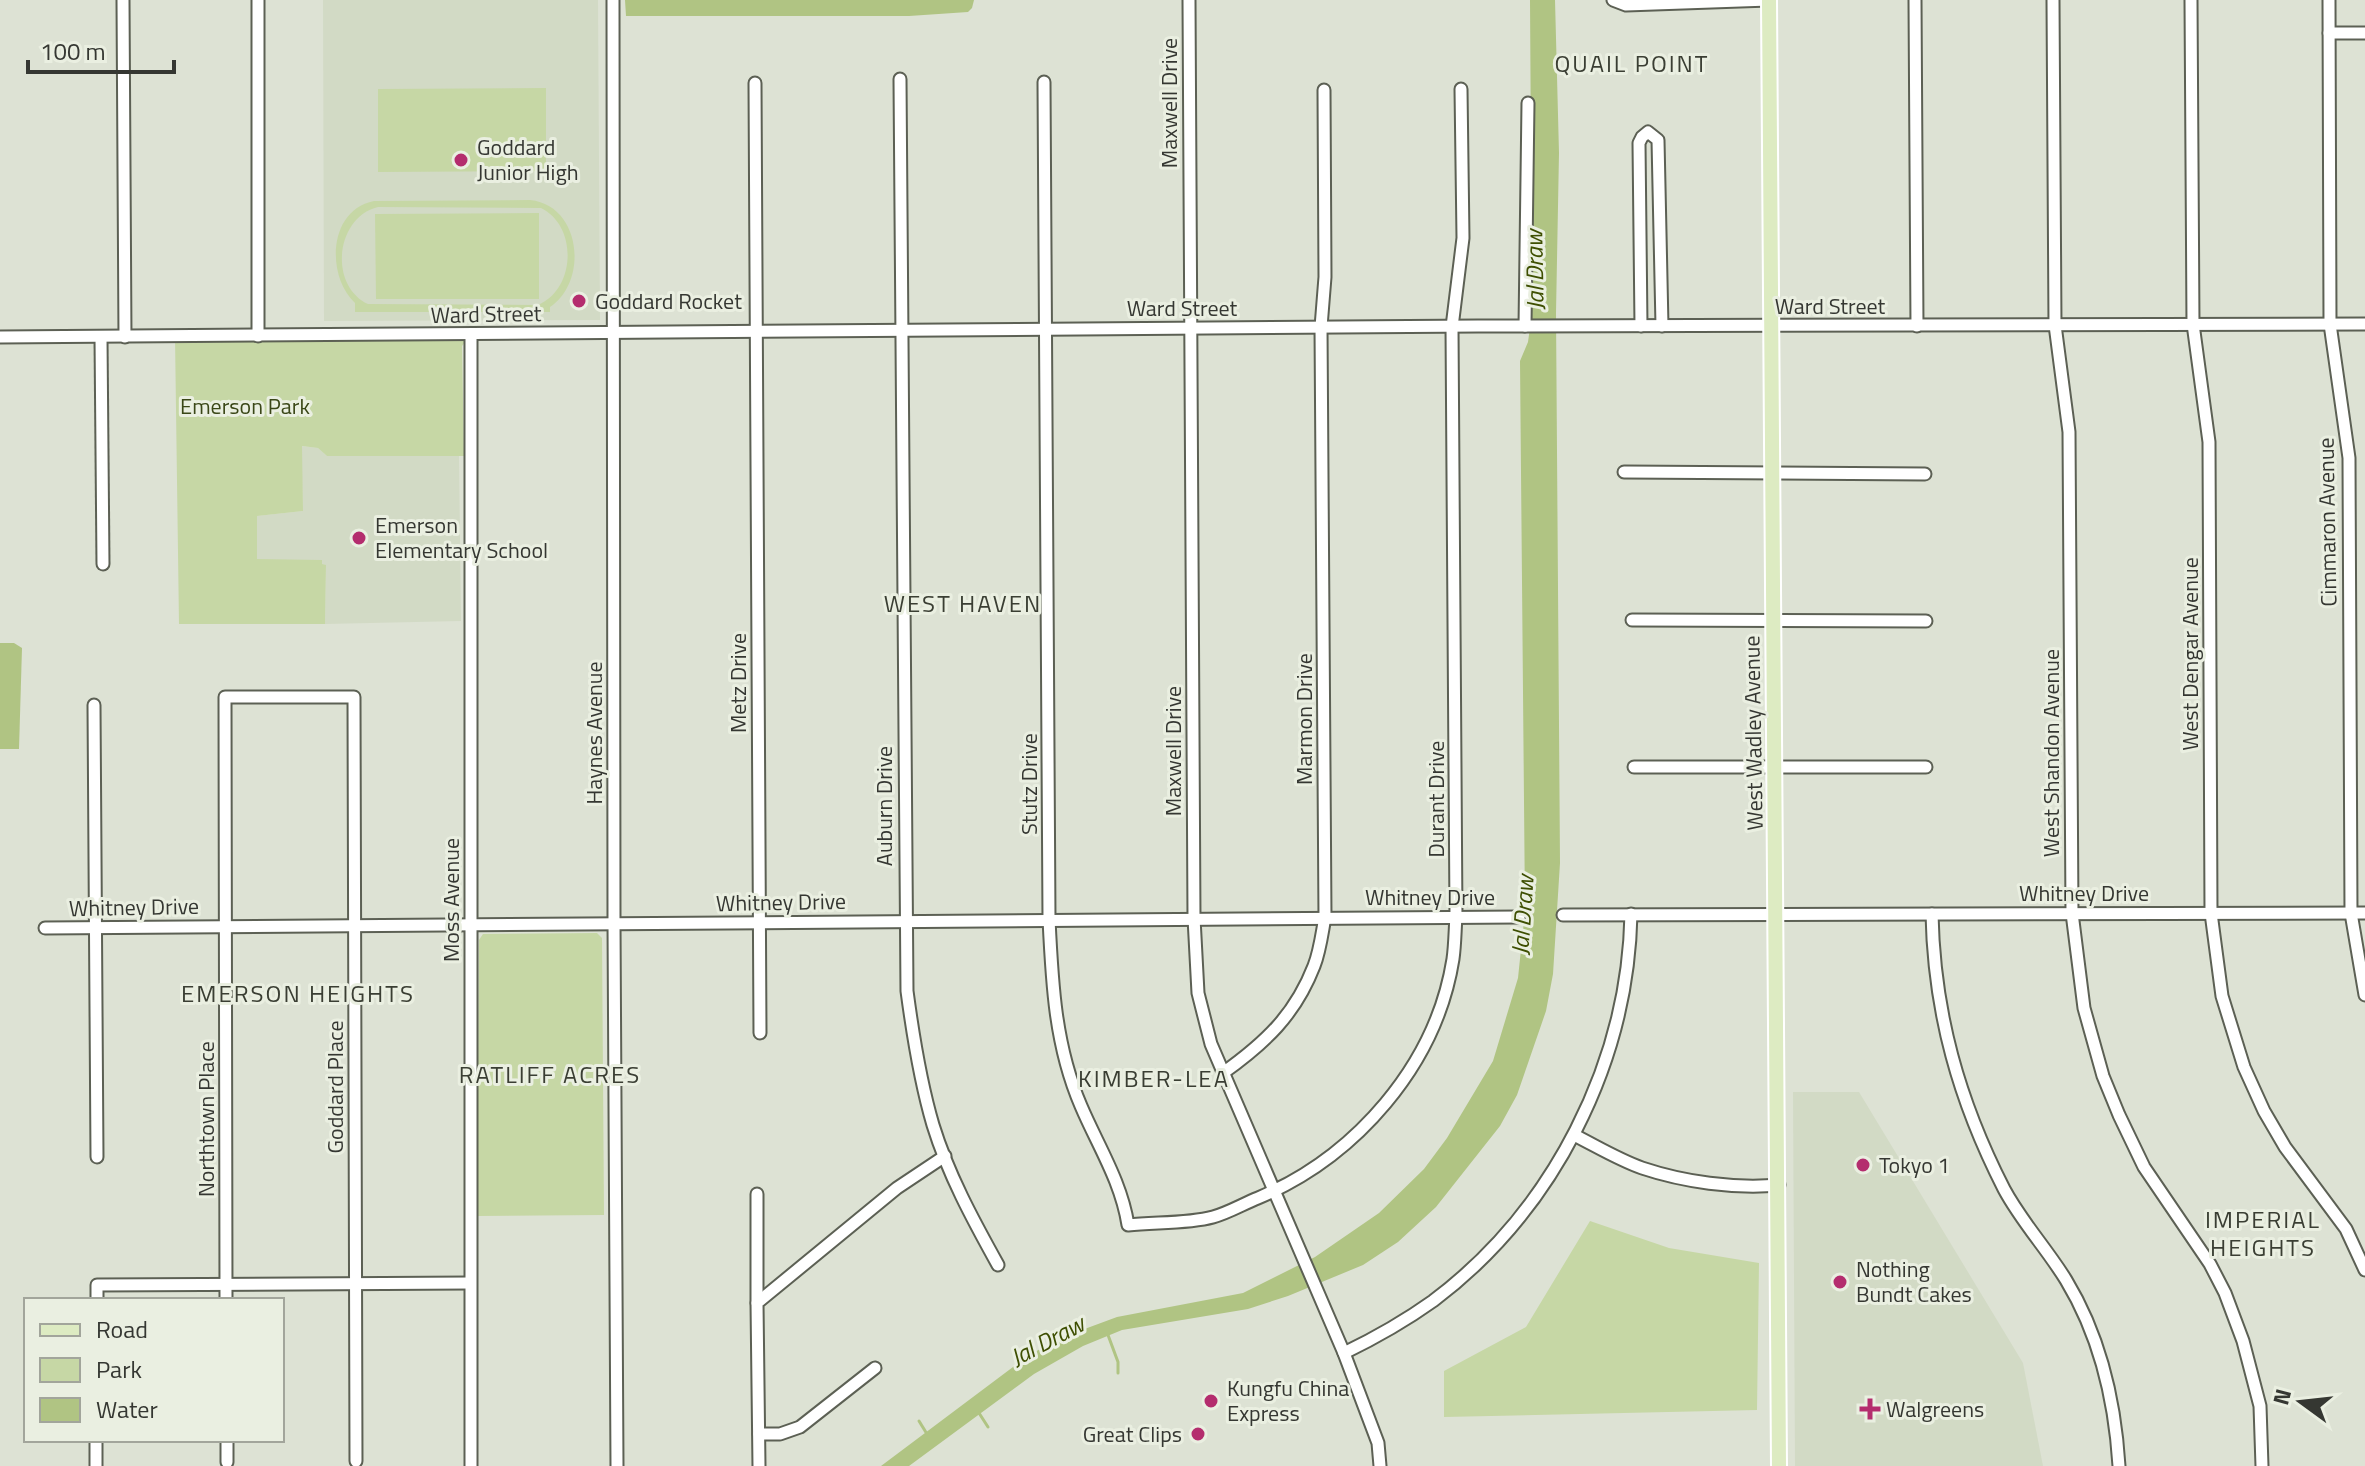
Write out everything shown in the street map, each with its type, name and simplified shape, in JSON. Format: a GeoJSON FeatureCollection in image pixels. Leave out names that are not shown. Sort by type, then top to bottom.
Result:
{"type":"FeatureCollection","features":[{"type":"Feature","properties":{"kind":"main road","name":"West Wadley Avenue"},"geometry":{"type":"LineString","coordinates":[[1769,0],[1779,1466]]}},
{"type":"Feature","properties":{"kind":"street"},"geometry":{"type":"LineString","coordinates":[[123,0],[125,337]]}},
{"type":"Feature","properties":{"kind":"street"},"geometry":{"type":"LineString","coordinates":[[258,0],[258,336]]}},
{"type":"Feature","properties":{"kind":"street","name":"Haynes Avenue"},"geometry":{"type":"LineString","coordinates":[[613,0],[617,1466]]}},
{"type":"Feature","properties":{"kind":"street","name":"Maxwell Drive"},"geometry":{"type":"LineString","coordinates":[[1189,0],[1194,918],[1198,993],[1211,1044],[1344,1353],[1378,1443],[1380,1466]]}},
{"type":"Feature","properties":{"kind":"street"},"geometry":{"type":"LineString","coordinates":[[1613,0],[1626,5],[1769,0]]}},
{"type":"Feature","properties":{"kind":"street"},"geometry":{"type":"LineString","coordinates":[[1915,0],[1917,326]]}},
{"type":"Feature","properties":{"kind":"street","name":"West Shandon Avenue"},"geometry":{"type":"LineString","coordinates":[[2053,0],[2055,325],[2069,432],[2072,913],[2084,1008],[2103,1076],[2144,1167],[2210,1264],[2225,1293],[2243,1341],[2260,1406],[2262,1466]]}},
{"type":"Feature","properties":{"kind":"street","name":"West Dengar Avenue"},"geometry":{"type":"LineString","coordinates":[[2191,0],[2193,324],[2209,442],[2211,913],[2222,996],[2244,1067],[2264,1111],[2285,1147],[2346,1229],[2365,1270]]}},
{"type":"Feature","properties":{"kind":"street","name":"Cimmaron Avenue"},"geometry":{"type":"LineString","coordinates":[[2329,0],[2330,324],[2349,458],[2351,913],[2365,995]]}},
{"type":"Feature","properties":{"kind":"street"},"geometry":{"type":"LineString","coordinates":[[2329,33],[2365,33]]}},
{"type":"Feature","properties":{"kind":"street","name":"Auburn Drive"},"geometry":{"type":"LineString","coordinates":[[900,79],[907,991],[913,1037],[933,1124],[967,1210],[998,1265]]}},
{"type":"Feature","properties":{"kind":"street","name":"Stutz Drive"},"geometry":{"type":"LineString","coordinates":[[1044,82],[1049,919],[1053,997],[1065,1062],[1080,1105],[1117,1181],[1128,1225]]}},
{"type":"Feature","properties":{"kind":"street","name":"Metz Drive"},"geometry":{"type":"LineString","coordinates":[[755,83],[760,1033]]}},
{"type":"Feature","properties":{"kind":"street","name":"Durant Drive"},"geometry":{"type":"LineString","coordinates":[[1128,1225],[1212,1217],[1275,1191],[1311,1171],[1355,1137],[1403,1082],[1425,1043],[1442,1002],[1452,960],[1456,916],[1452,327],[1463,238],[1461,89]]}},
{"type":"Feature","properties":{"kind":"street","name":"Marmon Drive"},"geometry":{"type":"LineString","coordinates":[[1223,1073],[1261,1046],[1294,1006],[1315,964],[1325,917],[1321,327],[1325,277],[1324,90]]}},
{"type":"Feature","properties":{"kind":"street"},"geometry":{"type":"LineString","coordinates":[[1525,326],[1528,103]]}},
{"type":"Feature","properties":{"kind":"street"},"geometry":{"type":"LineString","coordinates":[[1641,326],[1639,143],[1648,132],[1658,140],[1662,326]]}},
{"type":"Feature","properties":{"kind":"street","name":"Ward Street"},"geometry":{"type":"LineString","coordinates":[[0,337],[1321,327],[2365,324]]}},
{"type":"Feature","properties":{"kind":"street","name":"Moss Avenue"},"geometry":{"type":"LineString","coordinates":[[471,335],[471,1466]]}},
{"type":"Feature","properties":{"kind":"street"},"geometry":{"type":"LineString","coordinates":[[101,338],[103,564]]}},
{"type":"Feature","properties":{"kind":"street"},"geometry":{"type":"LineString","coordinates":[[1624,472],[1925,474]]}},
{"type":"Feature","properties":{"kind":"street"},"geometry":{"type":"LineString","coordinates":[[1632,620],[1926,621]]}},
{"type":"Feature","properties":{"kind":"street","name":"Goddard Place"},"geometry":{"type":"LineString","coordinates":[[225,697],[354,697],[356,1461]]}},
{"type":"Feature","properties":{"kind":"street","name":"Northtown Place"},"geometry":{"type":"LineString","coordinates":[[225,697],[226,1298]]}},
{"type":"Feature","properties":{"kind":"street"},"geometry":{"type":"LineString","coordinates":[[94,705],[97,1157]]}},
{"type":"Feature","properties":{"kind":"street"},"geometry":{"type":"LineString","coordinates":[[1634,767],[1926,767]]}},
{"type":"Feature","properties":{"kind":"street","name":"Whitney Drive"},"geometry":{"type":"LineString","coordinates":[[1563,915],[2365,913]]}},
{"type":"Feature","properties":{"kind":"street"},"geometry":{"type":"LineString","coordinates":[[1344,1353],[1383,1333],[1434,1300],[1486,1255],[1546,1182],[1574,1135],[1596,1089],[1615,1031],[1627,973],[1631,914]]}},
{"type":"Feature","properties":{"kind":"street"},"geometry":{"type":"LineString","coordinates":[[1932,914],[1944,1031],[1956,1077],[1976,1131],[2006,1193],[2067,1281],[2100,1354],[2116,1419],[2119,1466]]}},
{"type":"Feature","properties":{"kind":"street","name":"Whitney Drive"},"geometry":{"type":"LineString","coordinates":[[45,928],[1519,917]]}},
{"type":"Feature","properties":{"kind":"street"},"geometry":{"type":"LineString","coordinates":[[1574,1135],[1640,1167],[1687,1180],[1748,1186],[1779,1185]]}},
{"type":"Feature","properties":{"kind":"street"},"geometry":{"type":"LineString","coordinates":[[757,1303],[897,1188],[945,1156]]}},
{"type":"Feature","properties":{"kind":"street"},"geometry":{"type":"LineString","coordinates":[[757,1194],[759,1466]]}},
{"type":"Feature","properties":{"kind":"street"},"geometry":{"type":"LineString","coordinates":[[97,1298],[97,1285],[470,1283]]}},
{"type":"Feature","properties":{"kind":"street"},"geometry":{"type":"LineString","coordinates":[[759,1434],[780,1434],[800,1427],[875,1368]]}},
{"type":"Feature","properties":{"kind":"street"},"geometry":{"type":"LineString","coordinates":[[96,1442],[96,1466]]}},
{"type":"Feature","properties":{"kind":"street"},"geometry":{"type":"LineString","coordinates":[[227,1442],[227,1462]]}},
{"type":"Feature","properties":{"kind":"shaded area","name":"Goddard Junior High"},"geometry":{"type":"Polygon","coordinates":[[[323,0],[598,0],[600,320],[324,321],[323,0]]]}},
{"type":"Feature","properties":{"kind":"shaded area","name":"Emerson Elementary School"},"geometry":{"type":"Polygon","coordinates":[[[301,446],[318,448],[327,456],[459,456],[461,621],[325,624],[326,565],[257,559],[257,516],[303,511],[301,446]]]}},
{"type":"Feature","properties":{"kind":"shaded area"},"geometry":{"type":"Polygon","coordinates":[[[1793,1092],[1859,1092],[2023,1363],[2043,1466],[1795,1466],[1793,1092]]]}},
{"type":"Feature","properties":{"kind":"green space"},"geometry":{"type":"Polygon","coordinates":[[[546,88],[546,171],[378,172],[378,89],[546,88]]]}},
{"type":"Feature","properties":{"kind":"green space"},"geometry":{"type":"Polygon","coordinates":[[[530,200],[547,205],[560,215],[569,229],[574,246],[570,280],[562,295],[550,307],[550,312],[355,312],[355,303],[339,277],[336,245],[340,230],[359,207],[374,201],[530,200]],[[378,207],[364,213],[346,237],[342,252],[347,282],[355,295],[368,304],[538,305],[551,297],[560,286],[568,257],[561,228],[541,208],[378,207]]]}},
{"type":"Feature","properties":{"kind":"green space"},"geometry":{"type":"Polygon","coordinates":[[[539,213],[539,299],[376,299],[375,214],[539,213]]]}},
{"type":"Feature","properties":{"kind":"green space","name":"Emerson Park"},"geometry":{"type":"Polygon","coordinates":[[[471,335],[462,346],[464,456],[327,456],[318,448],[302,446],[303,511],[257,516],[257,559],[322,560],[322,564],[326,565],[325,624],[179,624],[175,337],[471,335]]]}},
{"type":"Feature","properties":{"kind":"green space"},"geometry":{"type":"Polygon","coordinates":[[[597,933],[602,938],[604,1215],[477,1216],[479,940],[483,934],[597,933]]]}},
{"type":"Feature","properties":{"kind":"green space"},"geometry":{"type":"Polygon","coordinates":[[[1590,1221],[1669,1248],[1759,1263],[1757,1410],[1444,1417],[1444,1371],[1526,1327],[1590,1221]]]}},
{"type":"Feature","properties":{"kind":"water"},"geometry":{"type":"Polygon","coordinates":[[[625,0],[974,0],[968,12],[909,16],[626,16],[625,0]]]}},
{"type":"Feature","properties":{"kind":"water","name":"Jal Draw"},"geometry":{"type":"Polygon","coordinates":[[[1530,0],[1555,0],[1559,153],[1556,313],[1560,863],[1553,974],[1546,1011],[1517,1095],[1500,1126],[1436,1207],[1398,1242],[1363,1265],[1248,1309],[1122,1330],[1083,1346],[1034,1374],[909,1466],[881,1466],[1029,1355],[1063,1337],[1117,1317],[1243,1293],[1315,1257],[1379,1213],[1424,1169],[1447,1138],[1493,1061],[1518,978],[1525,911],[1520,361],[1528,342],[1532,313],[1530,0]]]}},
{"type":"Feature","properties":{"kind":"water"},"geometry":{"type":"Polygon","coordinates":[[[0,643],[14,643],[22,648],[19,749],[0,749],[0,643]]]}},
{"type":"Feature","properties":{"kind":"waterway"},"geometry":{"type":"LineString","coordinates":[[1108,1335],[1118,1362],[1118,1373]]}},
{"type":"Feature","properties":{"kind":"waterway"},"geometry":{"type":"LineString","coordinates":[[979,1413],[988,1427]]}},
{"type":"Feature","properties":{"kind":"waterway"},"geometry":{"type":"LineString","coordinates":[[919,1421],[927,1434]]}},
{"type":"Feature","properties":{"kind":"place","name":"Goddard Junior High"},"geometry":{"type":"Point","coordinates":[461,160]}},
{"type":"Feature","properties":{"kind":"place","name":"Goddard Rocket"},"geometry":{"type":"Point","coordinates":[579,301]}},
{"type":"Feature","properties":{"kind":"place","name":"Emerson Elementary School"},"geometry":{"type":"Point","coordinates":[359,538]}},
{"type":"Feature","properties":{"kind":"place","name":"Tokyo 1"},"geometry":{"type":"Point","coordinates":[1863,1165]}},
{"type":"Feature","properties":{"kind":"place","name":"Nothing Bundt Cakes"},"geometry":{"type":"Point","coordinates":[1840,1282]}},
{"type":"Feature","properties":{"kind":"place","name":"Kungfu China Express"},"geometry":{"type":"Point","coordinates":[1211,1401]}},
{"type":"Feature","properties":{"kind":"place","name":"Walgreens"},"geometry":{"type":"Point","coordinates":[1870,1409]}},
{"type":"Feature","properties":{"kind":"place","name":"Great Clips"},"geometry":{"type":"Point","coordinates":[1198,1434]}},
{"type":"Feature","properties":{"kind":"district","name":"QUAIL POINT"},"geometry":{"type":"Point","coordinates":[1632,63]}},
{"type":"Feature","properties":{"kind":"district","name":"WEST HAVEN"},"geometry":{"type":"Point","coordinates":[963,603]}},
{"type":"Feature","properties":{"kind":"district","name":"EMERSON HEIGHTS"},"geometry":{"type":"Point","coordinates":[298,993]}},
{"type":"Feature","properties":{"kind":"district","name":"RATLIFF ACRES"},"geometry":{"type":"Point","coordinates":[550,1074]}},
{"type":"Feature","properties":{"kind":"district","name":"KIMBER-LEA"},"geometry":{"type":"Point","coordinates":[1154,1078]}},
{"type":"Feature","properties":{"kind":"district","name":"IMPERIAL HEIGHTS"},"geometry":{"type":"Point","coordinates":[2263,1233]}}]}
